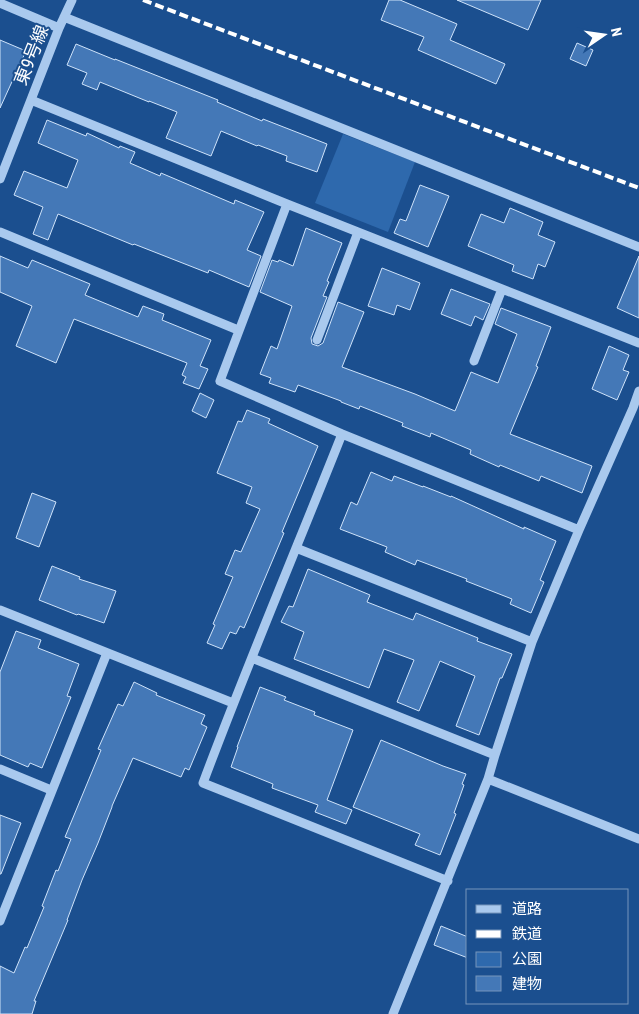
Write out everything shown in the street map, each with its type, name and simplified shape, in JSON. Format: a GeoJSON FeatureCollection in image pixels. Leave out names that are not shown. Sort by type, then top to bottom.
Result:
{"type":"FeatureCollection","features":[{"type":"Feature","properties":{"kind":"street","name":"東9号線"},"geometry":{"type":"LineString","coordinates":[[0,178],[72,0]]}},
{"type":"Feature","properties":{"kind":"street"},"geometry":{"type":"LineString","coordinates":[[0,3],[60,28]]}},
{"type":"Feature","properties":{"kind":"street"},"geometry":{"type":"LineString","coordinates":[[64,17],[639,247]]}},
{"type":"Feature","properties":{"kind":"street"},"geometry":{"type":"LineString","coordinates":[[31,100],[287,204],[639,343]]}},
{"type":"Feature","properties":{"kind":"street"},"geometry":{"type":"LineString","coordinates":[[287,204],[220,380],[342,434],[578,530]]}},
{"type":"Feature","properties":{"kind":"street"},"geometry":{"type":"LineString","coordinates":[[0,232],[238,330]]}},
{"type":"Feature","properties":{"kind":"street"},"geometry":{"type":"LineString","coordinates":[[317,340],[358,232]]}},
{"type":"Feature","properties":{"kind":"street"},"geometry":{"type":"LineString","coordinates":[[474,361],[502,289]]}},
{"type":"Feature","properties":{"kind":"street"},"geometry":{"type":"LineString","coordinates":[[393,1014],[488,779],[532,642],[578,530],[639,391]]}},
{"type":"Feature","properties":{"kind":"street"},"geometry":{"type":"LineString","coordinates":[[342,434],[233,703],[204,783],[448,881]]}},
{"type":"Feature","properties":{"kind":"street"},"geometry":{"type":"LineString","coordinates":[[296,548],[532,642]]}},
{"type":"Feature","properties":{"kind":"street"},"geometry":{"type":"LineString","coordinates":[[0,610],[233,703]]}},
{"type":"Feature","properties":{"kind":"street"},"geometry":{"type":"LineString","coordinates":[[0,921],[107,653]]}},
{"type":"Feature","properties":{"kind":"street"},"geometry":{"type":"LineString","coordinates":[[252,658],[495,755]]}},
{"type":"Feature","properties":{"kind":"street"},"geometry":{"type":"LineString","coordinates":[[0,769],[51,790]]}},
{"type":"Feature","properties":{"kind":"street"},"geometry":{"type":"LineString","coordinates":[[488,779],[639,839]]}},
{"type":"Feature","properties":{"kind":"green space"},"geometry":{"type":"Polygon","coordinates":[[[343,134],[415,162],[388,232],[315,203],[343,134]]]}},
{"type":"Feature","properties":{"kind":"building"},"geometry":{"type":"Polygon","coordinates":[[[389,0],[400,0],[457,24],[450,40],[505,64],[496,84],[418,50],[424,37],[381,20],[389,0]]]}},
{"type":"Feature","properties":{"kind":"building"},"geometry":{"type":"Polygon","coordinates":[[[457,0],[541,0],[528,30],[457,0]]]}},
{"type":"Feature","properties":{"kind":"building"},"geometry":{"type":"Polygon","coordinates":[[[0,40],[26,51],[0,108],[0,40]]]}},
{"type":"Feature","properties":{"kind":"building"},"geometry":{"type":"Polygon","coordinates":[[[577,43],[593,50],[586,66],[570,59],[577,43]]]}},
{"type":"Feature","properties":{"kind":"building"},"geometry":{"type":"Polygon","coordinates":[[[76,44],[218,100],[217,102],[262,121],[263,119],[327,144],[317,172],[286,161],[287,156],[221,131],[211,156],[166,138],[177,112],[100,82],[97,90],[82,84],[87,73],[67,65],[76,44]]]}},
{"type":"Feature","properties":{"kind":"building"},"geometry":{"type":"Polygon","coordinates":[[[47,120],[86,136],[87,133],[119,148],[120,146],[135,152],[130,163],[160,176],[161,173],[234,204],[235,200],[264,212],[247,250],[261,256],[249,287],[209,270],[208,273],[133,245],[58,214],[48,240],[33,234],[43,207],[14,195],[24,171],[67,188],[78,160],[38,143],[47,120]]]}},
{"type":"Feature","properties":{"kind":"building"},"geometry":{"type":"Polygon","coordinates":[[[420,185],[449,196],[428,247],[394,233],[400,219],[406,221],[420,185]]]}},
{"type":"Feature","properties":{"kind":"building"},"geometry":{"type":"Polygon","coordinates":[[[510,208],[543,222],[538,235],[555,242],[545,267],[538,264],[533,279],[512,271],[514,265],[468,246],[481,214],[504,223],[510,208]]]}},
{"type":"Feature","properties":{"kind":"building"},"geometry":{"type":"Polygon","coordinates":[[[306,228],[342,243],[327,281],[329,282],[323,296],[327,297],[311,338],[312,344],[318,346],[323,343],[338,302],[364,312],[342,367],[455,411],[471,372],[498,383],[517,334],[495,324],[501,308],[551,327],[536,366],[538,367],[510,434],[592,466],[582,493],[541,476],[539,481],[500,465],[499,467],[470,454],[471,450],[431,433],[430,437],[402,426],[403,423],[360,406],[359,409],[298,385],[295,392],[269,383],[271,378],[260,374],[271,346],[277,349],[292,306],[260,292],[272,260],[278,262],[279,260],[293,266],[306,228]]]}},
{"type":"Feature","properties":{"kind":"building"},"geometry":{"type":"Polygon","coordinates":[[[0,256],[28,268],[32,260],[90,284],[85,295],[138,317],[143,306],[164,314],[162,320],[211,340],[200,366],[208,369],[199,389],[183,383],[186,377],[182,375],[187,363],[74,319],[56,363],[16,346],[32,306],[0,292],[0,256]]]}},
{"type":"Feature","properties":{"kind":"building"},"geometry":{"type":"Polygon","coordinates":[[[639,256],[639,318],[617,308],[639,256]]]}},
{"type":"Feature","properties":{"kind":"building"},"geometry":{"type":"Polygon","coordinates":[[[382,268],[420,283],[410,310],[397,305],[394,315],[368,306],[382,268]]]}},
{"type":"Feature","properties":{"kind":"building"},"geometry":{"type":"Polygon","coordinates":[[[451,289],[490,304],[483,320],[475,316],[471,326],[441,314],[451,289]]]}},
{"type":"Feature","properties":{"kind":"building"},"geometry":{"type":"Polygon","coordinates":[[[609,346],[629,355],[623,370],[629,372],[617,400],[592,389],[609,346]]]}},
{"type":"Feature","properties":{"kind":"building"},"geometry":{"type":"Polygon","coordinates":[[[200,393],[214,400],[206,418],[192,411],[200,393]]]}},
{"type":"Feature","properties":{"kind":"building"},"geometry":{"type":"Polygon","coordinates":[[[247,410],[270,419],[268,423],[318,446],[244,628],[240,626],[236,634],[230,632],[222,649],[207,643],[233,577],[225,574],[235,550],[241,552],[260,509],[246,503],[252,487],[217,473],[238,421],[242,422],[247,410]]]}},
{"type":"Feature","properties":{"kind":"building"},"geometry":{"type":"Polygon","coordinates":[[[371,472],[392,481],[394,476],[451,496],[524,529],[524,527],[556,541],[540,580],[544,582],[531,613],[510,604],[512,599],[466,581],[467,579],[417,560],[415,565],[385,552],[387,547],[340,529],[351,502],[357,505],[371,472]]]}},
{"type":"Feature","properties":{"kind":"building"},"geometry":{"type":"Polygon","coordinates":[[[32,493],[56,502],[39,547],[16,538],[32,493]]]}},
{"type":"Feature","properties":{"kind":"building"},"geometry":{"type":"Polygon","coordinates":[[[52,566],[80,577],[79,579],[116,591],[104,623],[39,600],[52,566]]]}},
{"type":"Feature","properties":{"kind":"building"},"geometry":{"type":"Polygon","coordinates":[[[308,569],[370,595],[367,602],[413,620],[416,613],[478,638],[477,641],[512,654],[502,678],[500,678],[479,735],[456,726],[475,676],[440,661],[419,711],[397,702],[414,660],[384,649],[369,688],[294,659],[304,632],[281,622],[289,606],[293,607],[308,569]]]}},
{"type":"Feature","properties":{"kind":"building"},"geometry":{"type":"Polygon","coordinates":[[[16,631],[41,640],[38,648],[79,664],[67,696],[71,697],[42,768],[30,763],[28,767],[0,755],[0,672],[16,631]]]}},
{"type":"Feature","properties":{"kind":"building"},"geometry":{"type":"Polygon","coordinates":[[[134,682],[157,693],[156,695],[205,715],[201,724],[207,727],[189,770],[185,768],[181,777],[133,758],[34,1001],[36,1001],[32,1014],[0,1014],[0,966],[14,973],[25,947],[27,948],[44,907],[42,906],[56,870],[58,871],[71,839],[65,837],[101,750],[98,749],[118,704],[123,706],[134,682]]]}},
{"type":"Feature","properties":{"kind":"building"},"geometry":{"type":"Polygon","coordinates":[[[260,687],[286,697],[284,700],[315,712],[314,715],[353,730],[327,800],[352,810],[346,824],[315,812],[318,805],[272,788],[273,784],[231,767],[260,687]]]}},
{"type":"Feature","properties":{"kind":"building"},"geometry":{"type":"Polygon","coordinates":[[[381,740],[466,774],[454,813],[456,814],[440,855],[415,845],[420,834],[353,807],[381,740]]]}},
{"type":"Feature","properties":{"kind":"building"},"geometry":{"type":"Polygon","coordinates":[[[0,815],[21,823],[1,874],[0,874],[0,815]]]}},
{"type":"Feature","properties":{"kind":"building"},"geometry":{"type":"Polygon","coordinates":[[[441,926],[466,936],[466,957],[434,945],[441,926]]]}},
{"type":"Feature","properties":{"kind":"railway"},"geometry":{"type":"LineString","coordinates":[[143,0],[639,188]]}}]}
